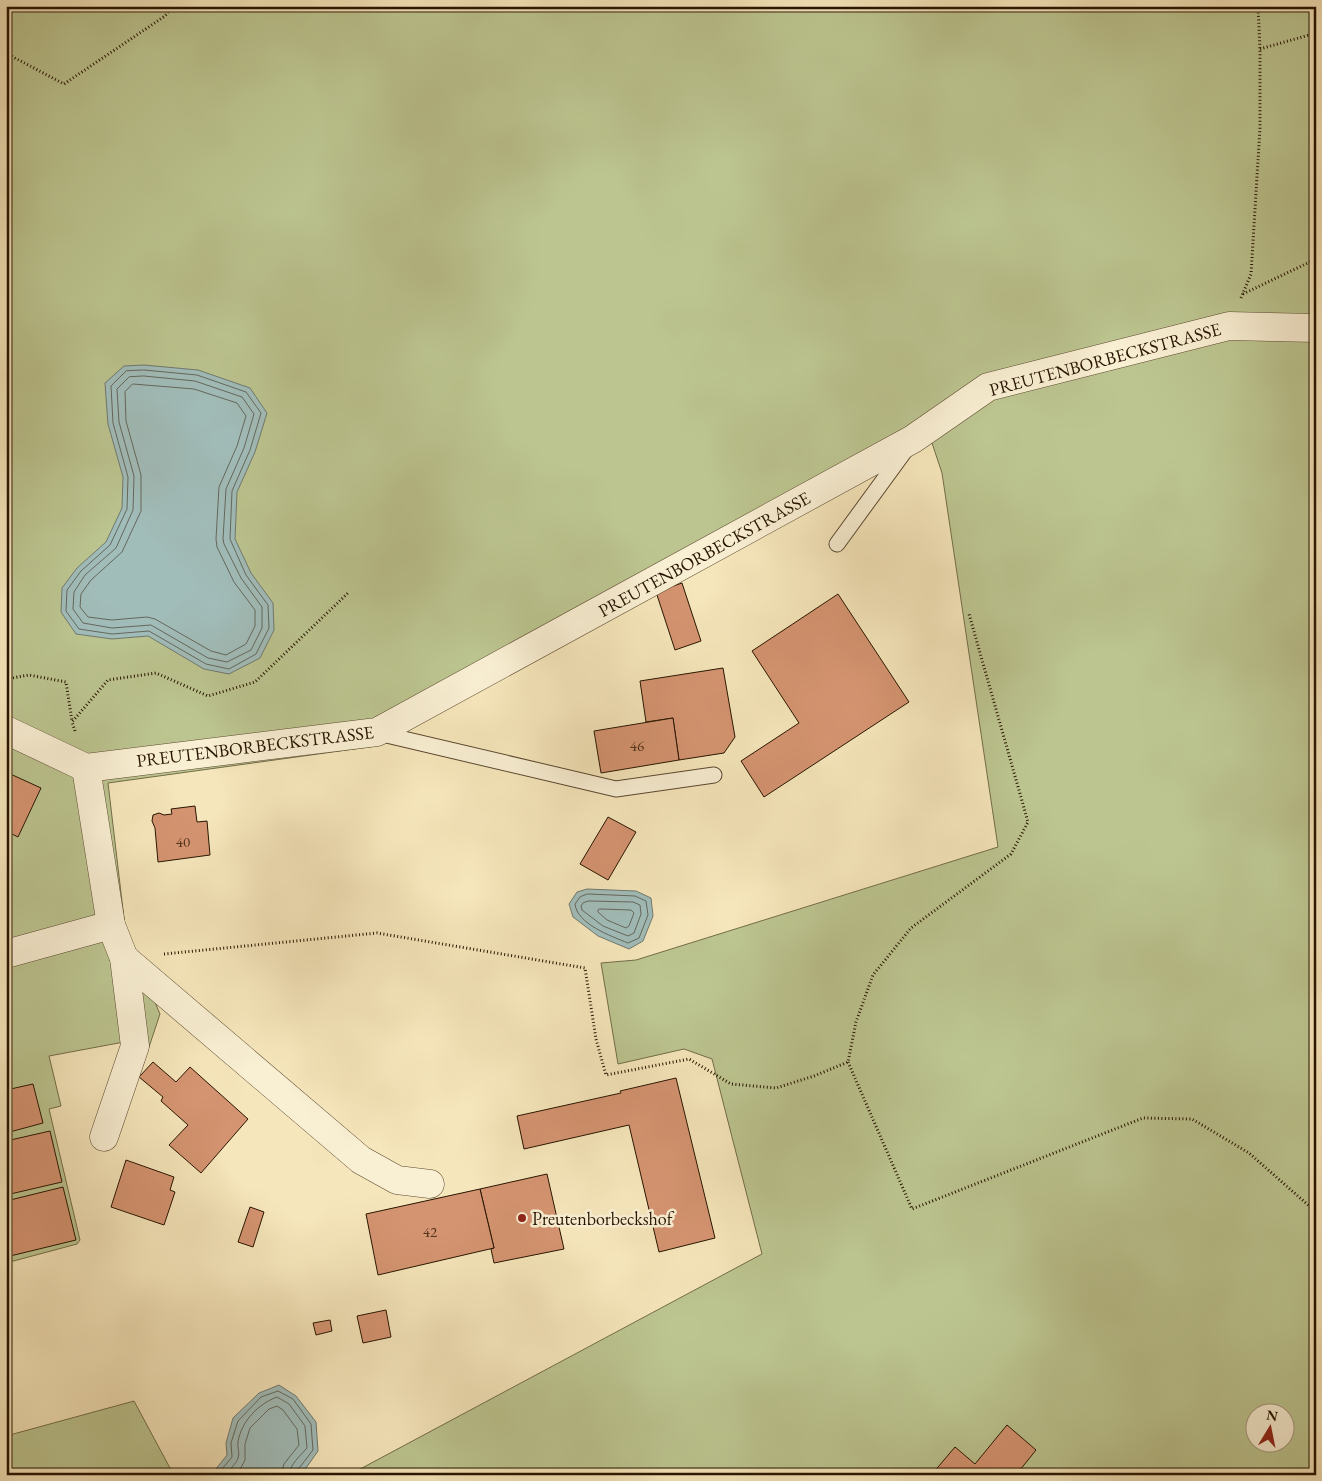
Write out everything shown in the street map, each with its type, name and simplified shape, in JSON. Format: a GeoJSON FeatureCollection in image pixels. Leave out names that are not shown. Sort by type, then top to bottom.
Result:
{"type":"FeatureCollection","features":[{"type":"Feature","properties":{"kind":"street","name":"PREUTENBORBECKSTRASSE"},"geometry":{"type":"LineString","coordinates":[[86,768],[377,732],[913,439],[988,387],[1229,326],[1316,328]]}},
{"type":"Feature","properties":{"kind":"street"},"geometry":{"type":"LineString","coordinates":[[6,730],[86,768],[111,925],[124,958],[135,1046],[104,1138]]}},
{"type":"Feature","properties":{"kind":"street"},"geometry":{"type":"LineString","coordinates":[[6,954],[111,925]]}},
{"type":"Feature","properties":{"kind":"street"},"geometry":{"type":"LineString","coordinates":[[124,958],[360,1160],[397,1180],[430,1184]]}},
{"type":"Feature","properties":{"kind":"lane"},"geometry":{"type":"LineString","coordinates":[[838,544],[913,439]]}},
{"type":"Feature","properties":{"kind":"lane"},"geometry":{"type":"LineString","coordinates":[[377,732],[616,789],[714,775]]}},
{"type":"Feature","properties":{"kind":"path"},"geometry":{"type":"LineString","coordinates":[[6,52],[64,84],[165,16],[173,6]]}},
{"type":"Feature","properties":{"kind":"path"},"geometry":{"type":"LineString","coordinates":[[1229,326],[1252,274],[1260,128],[1258,6]]}},
{"type":"Feature","properties":{"kind":"path"},"geometry":{"type":"LineString","coordinates":[[1260,49],[1316,33]]}},
{"type":"Feature","properties":{"kind":"path"},"geometry":{"type":"LineString","coordinates":[[1242,295],[1316,259]]}},
{"type":"Feature","properties":{"kind":"path"},"geometry":{"type":"LineString","coordinates":[[72,722],[108,680],[156,673],[208,696],[255,682],[349,592]]}},
{"type":"Feature","properties":{"kind":"path"},"geometry":{"type":"LineString","coordinates":[[969,614],[1028,822],[1011,854],[910,928],[874,975],[856,1022],[848,1062],[912,1209],[1143,1118],[1192,1119],[1248,1153],[1316,1212]]}},
{"type":"Feature","properties":{"kind":"path"},"geometry":{"type":"LineString","coordinates":[[6,679],[29,675],[66,682],[72,722],[86,768]]}},
{"type":"Feature","properties":{"kind":"path"},"geometry":{"type":"LineString","coordinates":[[124,958],[377,932],[585,968],[596,1039],[606,1075],[690,1059],[731,1084],[776,1088],[814,1076],[848,1062]]}},
{"type":"Feature","properties":{"kind":"green space"},"geometry":{"type":"Polygon","coordinates":[[[6,6],[1316,6],[1316,1475],[349,1475],[762,1254],[712,1059],[684,1049],[618,1064],[601,963],[636,960],[998,847],[942,473],[928,431],[376,746],[108,783],[126,935],[160,1014],[148,1050],[124,1042],[49,1056],[61,1106],[49,1109],[80,1240],[77,1244],[6,1263],[6,6]]]}},
{"type":"Feature","properties":{"kind":"green space"},"geometry":{"type":"Polygon","coordinates":[[[134,1401],[170,1468],[177,1475],[6,1475],[6,1436],[134,1401]]]}},
{"type":"Feature","properties":{"kind":"water"},"geometry":{"type":"Polygon","coordinates":[[[144,365],[198,370],[250,388],[267,413],[255,452],[237,492],[235,539],[251,573],[273,603],[274,630],[260,658],[229,674],[204,669],[148,636],[112,639],[76,634],[61,612],[62,588],[77,568],[106,542],[122,508],[123,477],[108,424],[105,383],[124,366],[144,365]]]}},
{"type":"Feature","properties":{"kind":"water"},"geometry":{"type":"Polygon","coordinates":[[[587,889],[636,891],[651,898],[653,916],[643,941],[629,949],[598,936],[573,917],[569,904],[577,892],[587,889]]]}},
{"type":"Feature","properties":{"kind":"water"},"geometry":{"type":"Polygon","coordinates":[[[279,1385],[296,1396],[316,1422],[318,1451],[304,1471],[296,1475],[220,1475],[215,1470],[227,1455],[226,1443],[233,1418],[259,1393],[279,1385]]]}},
{"type":"Feature","properties":{"kind":"building"},"geometry":{"type":"Polygon","coordinates":[[[682,583],[701,641],[675,650],[656,592],[682,583]]]}},
{"type":"Feature","properties":{"kind":"building"},"geometry":{"type":"Polygon","coordinates":[[[838,594],[909,702],[764,797],[741,761],[799,723],[752,651],[838,594]]]}},
{"type":"Feature","properties":{"kind":"building"},"geometry":{"type":"Polygon","coordinates":[[[723,668],[735,737],[724,753],[679,760],[673,718],[646,722],[640,681],[723,668]]]}},
{"type":"Feature","properties":{"kind":"building"},"geometry":{"type":"Polygon","coordinates":[[[673,718],[679,760],[601,773],[594,731],[673,718]]]}},
{"type":"Feature","properties":{"kind":"building"},"geometry":{"type":"Polygon","coordinates":[[[6,772],[41,788],[18,837],[6,831],[6,772]]]}},
{"type":"Feature","properties":{"kind":"building"},"geometry":{"type":"Polygon","coordinates":[[[195,806],[197,822],[207,821],[210,855],[158,862],[155,828],[152,821],[153,815],[159,813],[164,815],[172,814],[171,809],[195,806]]]}},
{"type":"Feature","properties":{"kind":"building"},"geometry":{"type":"Polygon","coordinates":[[[608,817],[636,832],[608,880],[580,864],[608,817]]]}},
{"type":"Feature","properties":{"kind":"building"},"geometry":{"type":"Polygon","coordinates":[[[153,1062],[176,1082],[190,1067],[248,1119],[201,1173],[169,1145],[188,1125],[161,1101],[163,1097],[139,1077],[153,1062]]]}},
{"type":"Feature","properties":{"kind":"building"},"geometry":{"type":"Polygon","coordinates":[[[676,1078],[715,1238],[659,1252],[629,1125],[524,1149],[517,1116],[621,1093],[620,1091],[676,1078]]]}},
{"type":"Feature","properties":{"kind":"building"},"geometry":{"type":"Polygon","coordinates":[[[33,1084],[43,1123],[6,1133],[6,1090],[33,1084]]]}},
{"type":"Feature","properties":{"kind":"building"},"geometry":{"type":"Polygon","coordinates":[[[50,1131],[62,1182],[6,1195],[6,1141],[50,1131]]]}},
{"type":"Feature","properties":{"kind":"building"},"geometry":{"type":"Polygon","coordinates":[[[126,1160],[174,1177],[170,1190],[175,1192],[164,1225],[111,1207],[126,1160]]]}},
{"type":"Feature","properties":{"kind":"building","name":"Preutenborbeckshof"},"geometry":{"type":"Polygon","coordinates":[[[547,1174],[564,1249],[494,1263],[491,1249],[494,1248],[480,1189],[547,1174]]]}},
{"type":"Feature","properties":{"kind":"building"},"geometry":{"type":"Polygon","coordinates":[[[63,1187],[76,1240],[6,1257],[6,1201],[63,1187]]]}},
{"type":"Feature","properties":{"kind":"building"},"geometry":{"type":"Polygon","coordinates":[[[480,1189],[494,1248],[378,1275],[366,1214],[480,1189]]]}},
{"type":"Feature","properties":{"kind":"building"},"geometry":{"type":"Polygon","coordinates":[[[250,1207],[264,1212],[253,1247],[238,1242],[250,1207]]]}},
{"type":"Feature","properties":{"kind":"building"},"geometry":{"type":"Polygon","coordinates":[[[386,1310],[391,1337],[363,1343],[357,1316],[386,1310]]]}},
{"type":"Feature","properties":{"kind":"building"},"geometry":{"type":"Polygon","coordinates":[[[330,1320],[332,1331],[316,1335],[313,1323],[330,1320]]]}},
{"type":"Feature","properties":{"kind":"building"},"geometry":{"type":"Polygon","coordinates":[[[1007,1425],[1036,1450],[1016,1475],[988,1475],[984,1472],[981,1475],[936,1475],[933,1473],[955,1447],[975,1464],[1007,1425]]]}},
{"type":"Feature","properties":{"kind":"place","name":"Preutenborbeckshof"},"geometry":{"type":"Point","coordinates":[522,1218]}}]}
